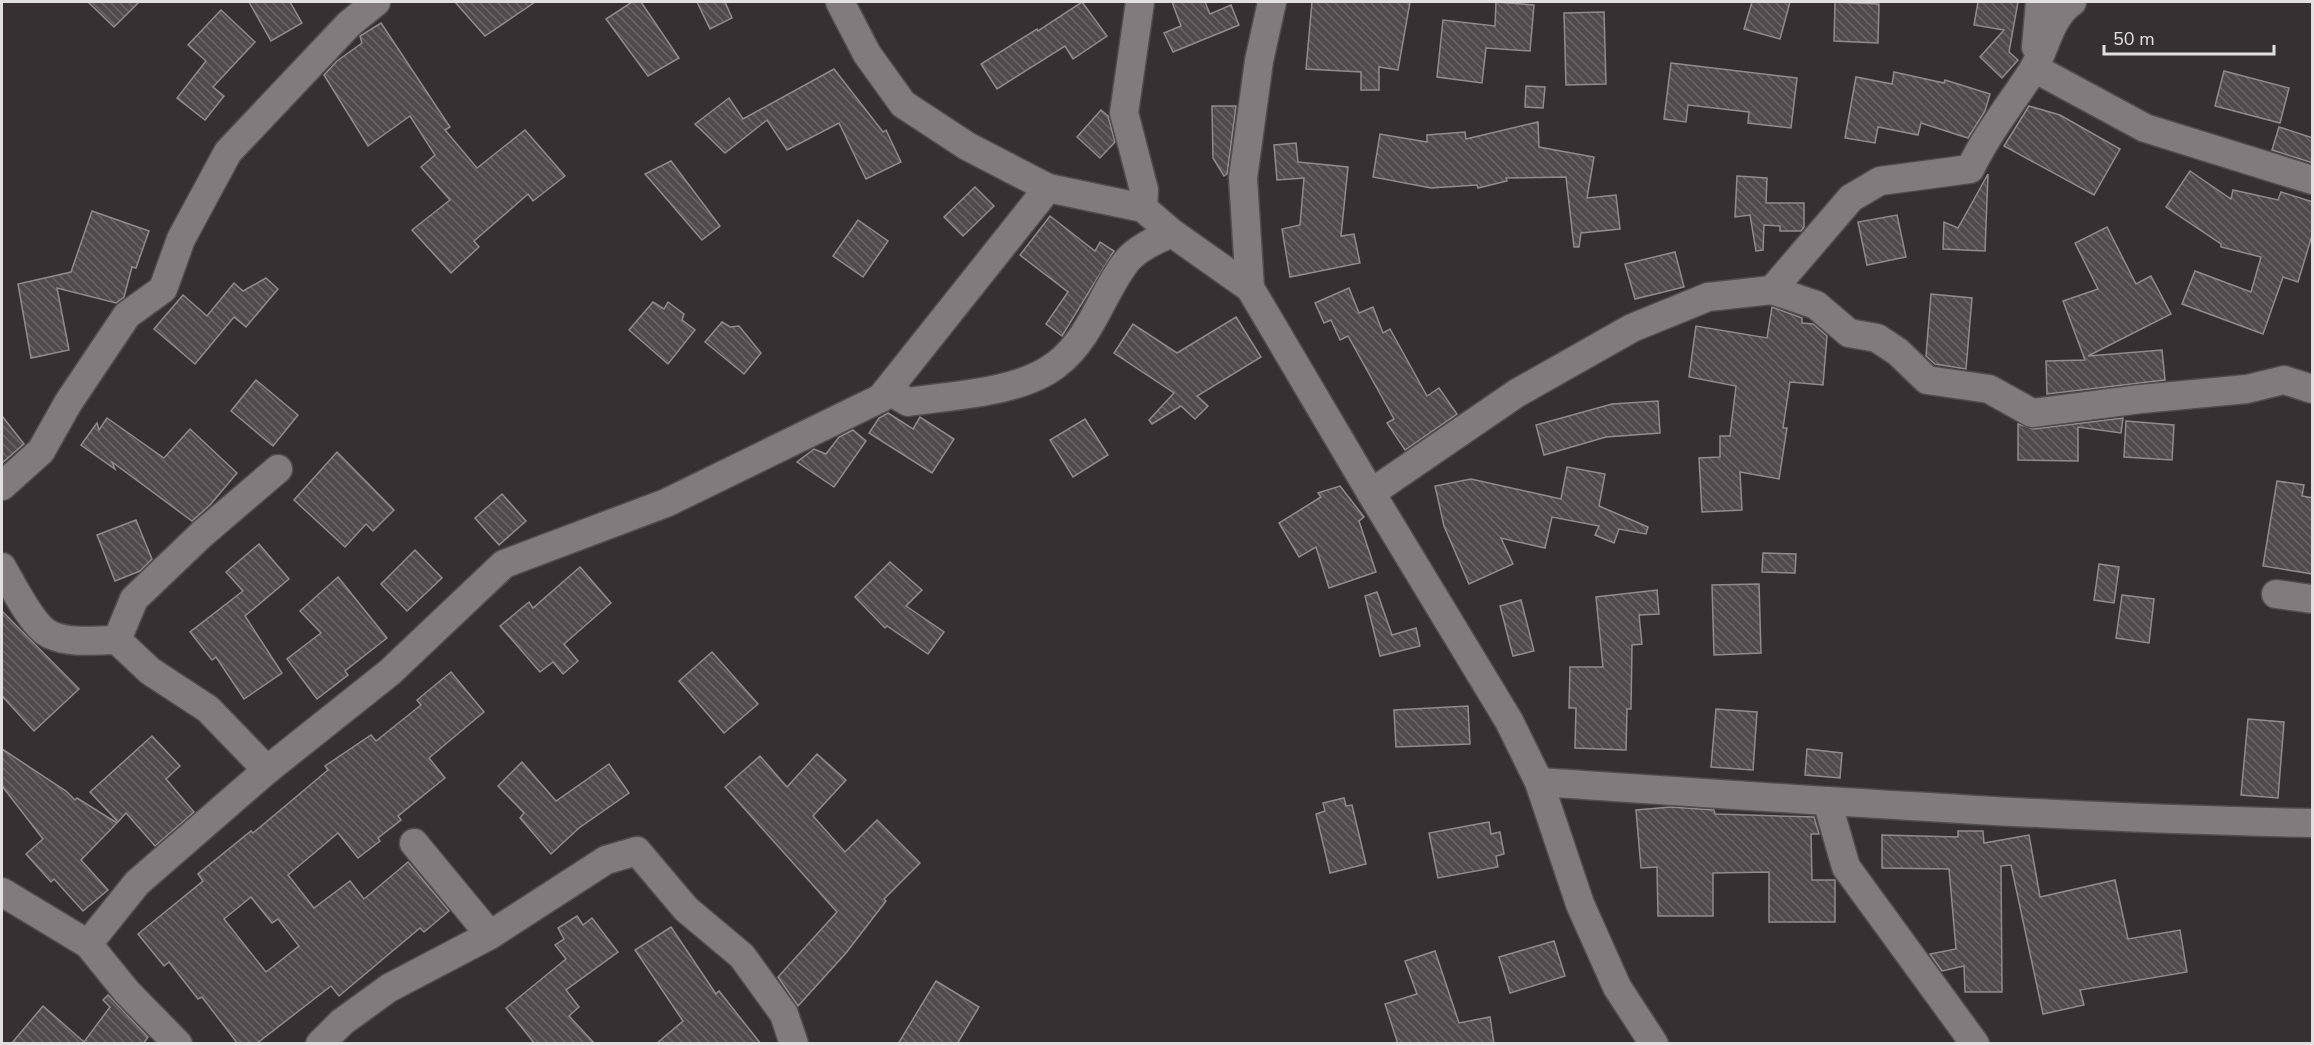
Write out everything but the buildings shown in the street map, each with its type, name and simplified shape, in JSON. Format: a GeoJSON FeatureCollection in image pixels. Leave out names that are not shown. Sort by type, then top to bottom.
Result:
{"type":"FeatureCollection","features":[{"type":"Feature","properties":{"kind":"street"},"geometry":{"type":"LineString","coordinates":[[2,486],[41,451],[68,403],[127,315],[164,289],[181,239],[228,152],[349,24],[376,2]]}},
{"type":"Feature","properties":{"kind":"street"},"geometry":{"type":"LineString","coordinates":[[840,2],[867,54],[903,104],[967,146],[1048,188],[1143,208],[1172,232],[1250,288],[1371,494],[1509,721],[1539,782],[1580,904],[1617,987],[1654,1044]]}},
{"type":"Feature","properties":{"kind":"street"},"geometry":{"type":"LineString","coordinates":[[1140,2],[1124,113],[1144,190],[1143,208]]}},
{"type":"Feature","properties":{"kind":"street"},"geometry":{"type":"LineString","coordinates":[[1250,288],[1242,178],[1258,61],[1272,2]]}},
{"type":"Feature","properties":{"kind":"street"},"geometry":{"type":"LineString","coordinates":[[2034,68],[2040,2]]}},
{"type":"Feature","properties":{"kind":"street"},"geometry":{"type":"LineString","coordinates":[[1772,290],[1851,198],[1880,182],[1970,169],[1988,134],[2034,68],[2061,9],[2072,2]]}},
{"type":"Feature","properties":{"kind":"street"},"geometry":{"type":"LineString","coordinates":[[2034,68],[2145,128],[2313,180]]}},
{"type":"Feature","properties":{"kind":"street"},"geometry":{"type":"LineString","coordinates":[[881,398],[1048,188]]}},
{"type":"Feature","properties":{"kind":"street"},"geometry":{"type":"LineString","coordinates":[[88,944],[138,882],[267,770],[390,672],[504,564],[666,503],[891,392],[908,402],[969,393],[1016,384],[1056,365],[1076,347],[1126,261],[1147,245],[1172,232]]}},
{"type":"Feature","properties":{"kind":"street"},"geometry":{"type":"LineString","coordinates":[[1371,494],[1516,393],[1632,328],[1708,297],[1772,290],[1816,305],[1850,333],[1877,338],[1898,352],[1927,380],[1989,389],[2032,413],[2247,389],[2284,380],[2313,389]]}},
{"type":"Feature","properties":{"kind":"street"},"geometry":{"type":"LineString","coordinates":[[117,640],[134,599],[202,534],[278,469]]}},
{"type":"Feature","properties":{"kind":"street"},"geometry":{"type":"LineString","coordinates":[[2,567],[29,612],[49,635],[74,641],[117,640],[150,671],[208,709],[267,770]]}},
{"type":"Feature","properties":{"kind":"street"},"geometry":{"type":"LineString","coordinates":[[2276,594],[2313,599]]}},
{"type":"Feature","properties":{"kind":"street"},"geometry":{"type":"LineString","coordinates":[[1539,782],[1827,801],[2191,820],[2313,823]]}},
{"type":"Feature","properties":{"kind":"street"},"geometry":{"type":"LineString","coordinates":[[1827,801],[1846,867],[1975,1044]]}},
{"type":"Feature","properties":{"kind":"street"},"geometry":{"type":"LineString","coordinates":[[414,843],[490,935]]}},
{"type":"Feature","properties":{"kind":"street"},"geometry":{"type":"LineString","coordinates":[[320,1044],[342,1022],[389,988],[490,935],[606,860],[637,851],[686,909],[742,956],[784,1014],[794,1044]]}},
{"type":"Feature","properties":{"kind":"street"},"geometry":{"type":"LineString","coordinates":[[2,892],[88,944],[127,992],[178,1044]]}}]}
